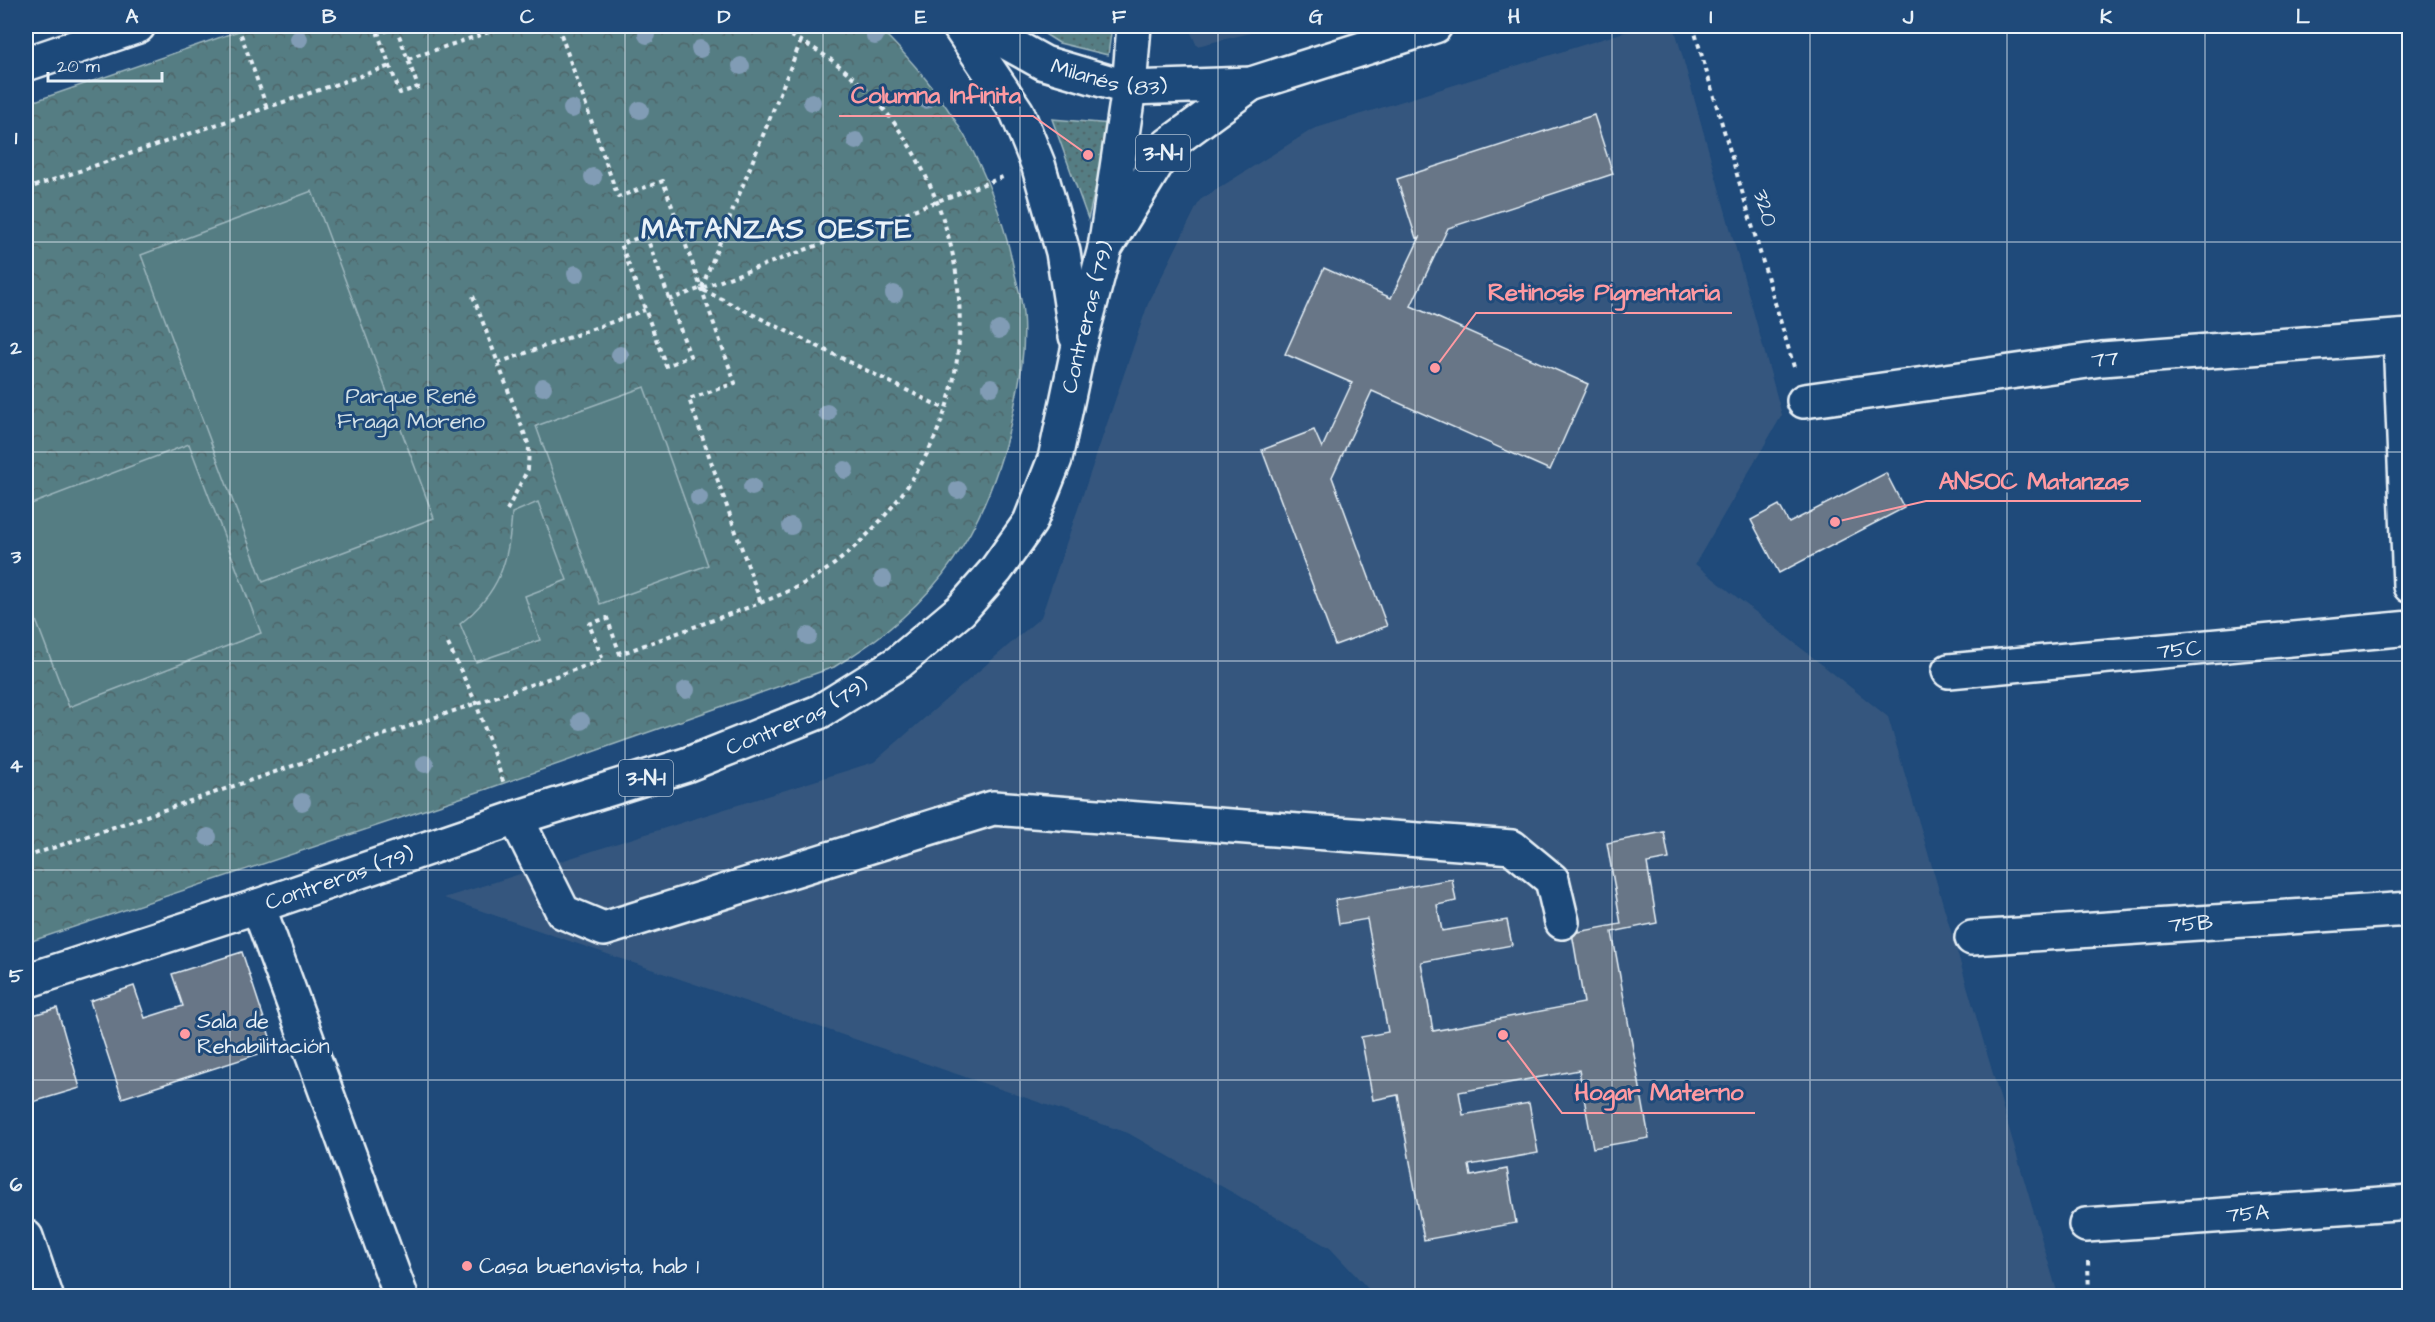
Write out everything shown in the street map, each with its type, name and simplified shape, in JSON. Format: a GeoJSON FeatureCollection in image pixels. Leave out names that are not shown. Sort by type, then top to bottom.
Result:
{"type":"FeatureCollection","features":[{"type":"Feature","properties":{"kind":"main road"},"geometry":{"type":"LineString","coordinates":[[26,64],[138,26]]}},
{"type":"Feature","properties":{"kind":"main road"},"geometry":{"type":"LineString","coordinates":[[959,26],[1017,112],[1038,164],[1063,252],[1078,350]]}},
{"type":"Feature","properties":{"kind":"main road","name":"Milanés (83)"},"geometry":{"type":"LineString","coordinates":[[977,26],[1044,63],[1129,88],[1251,84]]}},
{"type":"Feature","properties":{"kind":"main road"},"geometry":{"type":"LineString","coordinates":[[1105,248],[1129,88],[1134,26]]}},
{"type":"Feature","properties":{"kind":"main road","name":"3-N-1"},"geometry":{"type":"LineString","coordinates":[[1251,84],[1435,26]]}},
{"type":"Feature","properties":{"kind":"main road","name":"Contreras (79)"},"geometry":{"type":"LineString","coordinates":[[26,981],[258,906],[516,818],[686,765],[819,712],[899,662],[961,610],[996,570],[1030,522],[1055,459],[1078,350],[1105,248],[1168,145],[1251,84]]}},
{"type":"Feature","properties":{"kind":"main road"},"geometry":{"type":"LineString","coordinates":[[2405,336],[2409,586]]}},
{"type":"Feature","properties":{"kind":"main road","name":"77"},"geometry":{"type":"LineString","coordinates":[[1804,400],[2102,359],[2405,336]]}},
{"type":"Feature","properties":{"kind":"main road","name":"75C"},"geometry":{"type":"LineString","coordinates":[[1949,671],[2409,628]]}},
{"type":"Feature","properties":{"kind":"main road"},"geometry":{"type":"LineString","coordinates":[[516,818],[563,912],[604,929],[993,808],[1512,847],[1552,880],[1562,922]]}},
{"type":"Feature","properties":{"kind":"main road"},"geometry":{"type":"LineString","coordinates":[[258,906],[402,1296]]}},
{"type":"Feature","properties":{"kind":"main road","name":"75B"},"geometry":{"type":"LineString","coordinates":[[1972,938],[2409,909]]}},
{"type":"Feature","properties":{"kind":"main road","name":"75A"},"geometry":{"type":"LineString","coordinates":[[2086,1225],[2409,1202]]}},
{"type":"Feature","properties":{"kind":"main road"},"geometry":{"type":"LineString","coordinates":[[26,1237],[46,1296]]}},
{"type":"Feature","properties":{"kind":"path"},"geometry":{"type":"LineString","coordinates":[[238,26],[267,108]]}},
{"type":"Feature","properties":{"kind":"path"},"geometry":{"type":"LineString","coordinates":[[408,59],[507,26]]}},
{"type":"Feature","properties":{"kind":"path"},"geometry":{"type":"LineString","coordinates":[[558,26],[618,197],[663,181],[702,289],[735,383],[689,399],[761,603]]}},
{"type":"Feature","properties":{"kind":"path"},"geometry":{"type":"LineString","coordinates":[[26,857],[603,660],[589,624],[607,618],[620,654],[784,594],[826,571],[887,514],[921,467],[945,409],[959,344],[960,302],[956,263],[937,201],[913,152],[883,109],[838,64],[771,26]]}},
{"type":"Feature","properties":{"kind":"path","name":"320"},"geometry":{"type":"LineString","coordinates":[[1693,26],[1804,400]]}},
{"type":"Feature","properties":{"kind":"path"},"geometry":{"type":"LineString","coordinates":[[396,27],[418,87],[400,93],[390,66],[378,34],[396,27]]}},
{"type":"Feature","properties":{"kind":"path"},"geometry":{"type":"LineString","coordinates":[[702,289],[801,41]]}},
{"type":"Feature","properties":{"kind":"path"},"geometry":{"type":"LineString","coordinates":[[26,189],[390,66]]}},
{"type":"Feature","properties":{"kind":"path"},"geometry":{"type":"LineString","coordinates":[[669,300],[1038,164]]}},
{"type":"Feature","properties":{"kind":"path"},"geometry":{"type":"LineString","coordinates":[[646,236],[690,356],[666,366],[645,310],[621,244],[646,236]]}},
{"type":"Feature","properties":{"kind":"path"},"geometry":{"type":"LineString","coordinates":[[702,289],[945,409]]}},
{"type":"Feature","properties":{"kind":"path"},"geometry":{"type":"LineString","coordinates":[[473,296],[530,452],[528,469],[507,510]]}},
{"type":"Feature","properties":{"kind":"path"},"geometry":{"type":"LineString","coordinates":[[498,363],[645,310]]}},
{"type":"Feature","properties":{"kind":"path"},"geometry":{"type":"LineString","coordinates":[[448,644],[476,703],[503,783]]}},
{"type":"Feature","properties":{"kind":"shaded area"},"geometry":{"type":"Polygon","coordinates":[[[1188,26],[1279,26],[1197,46],[1188,26]]]}},
{"type":"Feature","properties":{"kind":"shaded area"},"geometry":{"type":"Polygon","coordinates":[[[1644,26],[1674,26],[1782,415],[1695,564],[1888,717],[2058,1295],[1375,1296],[1330,1248],[1128,1133],[444,898],[874,762],[1041,617],[1148,304],[1200,200],[1313,129],[1644,26]]]}},
{"type":"Feature","properties":{"kind":"green space","name":"Parque René Fraga Moreno"},"geometry":{"type":"Polygon","coordinates":[[[253,26],[877,26],[903,52],[947,107],[981,167],[994,200],[1005,234],[1023,314],[1023,352],[1013,413],[989,493],[973,528],[953,561],[930,590],[902,618],[871,643],[834,667],[487,789],[26,943],[26,104],[253,26]]]}},
{"type":"Feature","properties":{"kind":"green space"},"geometry":{"type":"Polygon","coordinates":[[[1032,26],[1112,26],[1108,55],[1059,43],[1032,26]]]}},
{"type":"Feature","properties":{"kind":"green space"},"geometry":{"type":"Polygon","coordinates":[[[1052,119],[1111,124],[1088,219],[1052,119]]]}},
{"type":"Feature","properties":{"kind":"green space"},"geometry":{"type":"Polygon","coordinates":[[[312,191],[434,518],[263,582],[141,255],[312,191]]]}},
{"type":"Feature","properties":{"kind":"green space"},"geometry":{"type":"Polygon","coordinates":[[[644,387],[708,565],[600,604],[536,426],[644,387]]]}},
{"type":"Feature","properties":{"kind":"green space"},"geometry":{"type":"Polygon","coordinates":[[[189,444],[261,633],[69,707],[26,594],[26,506],[189,444]]]}},
{"type":"Feature","properties":{"kind":"green space"},"geometry":{"type":"Polygon","coordinates":[[[538,502],[567,580],[525,596],[540,640],[476,662],[460,624],[485,600],[500,574],[508,546],[512,513],[538,502]]]}},
{"type":"Feature","properties":{"kind":"building"},"geometry":{"type":"Polygon","coordinates":[[[1594,115],[1613,174],[1448,228],[1411,306],[1588,384],[1550,470],[1372,391],[1332,477],[1387,626],[1335,645],[1262,450],[1314,430],[1322,448],[1352,383],[1285,354],[1324,268],[1391,298],[1420,237],[1416,238],[1397,179],[1594,115]]]}},
{"type":"Feature","properties":{"kind":"building"},"geometry":{"type":"Polygon","coordinates":[[[1886,473],[1904,508],[1779,573],[1751,520],[1779,505],[1789,523],[1886,473]]]}},
{"type":"Feature","properties":{"kind":"building"},"geometry":{"type":"Polygon","coordinates":[[[1664,832],[1669,859],[1647,863],[1657,923],[1612,932],[1649,1138],[1593,1148],[1579,1070],[1459,1092],[1463,1115],[1529,1103],[1538,1153],[1469,1165],[1471,1176],[1507,1169],[1516,1223],[1424,1240],[1398,1095],[1373,1100],[1361,1037],[1388,1032],[1367,919],[1339,924],[1335,900],[1452,879],[1456,901],[1437,905],[1442,931],[1507,920],[1512,945],[1421,962],[1433,1031],[1584,1003],[1572,933],[1621,924],[1607,843],[1664,832]]]}},
{"type":"Feature","properties":{"kind":"building","name":"Sala de Rehabilitación"},"geometry":{"type":"Polygon","coordinates":[[[242,952],[274,1049],[122,1098],[90,1001],[134,986],[145,1018],[183,1006],[172,974],[242,952]]]}},
{"type":"Feature","properties":{"kind":"building"},"geometry":{"type":"Polygon","coordinates":[[[57,1008],[80,1088],[26,1104],[26,1017],[57,1008]]]}},
{"type":"Feature","properties":{"kind":"place","name":"Columna Infinita"},"geometry":{"type":"Point","coordinates":[1088,155]}},
{"type":"Feature","properties":{"kind":"place","name":"Retinosis Pigmentaria"},"geometry":{"type":"Point","coordinates":[1435,368]}},
{"type":"Feature","properties":{"kind":"place","name":"ANSOC Matanzas"},"geometry":{"type":"Point","coordinates":[1835,522]}},
{"type":"Feature","properties":{"kind":"place","name":"Sala de Rehabilitación"},"geometry":{"type":"Point","coordinates":[185,1034]}},
{"type":"Feature","properties":{"kind":"place","name":"Hogar Materno"},"geometry":{"type":"Point","coordinates":[1503,1035]}},
{"type":"Feature","properties":{"kind":"place","name":"Casa buenavista, hab 1"},"geometry":{"type":"Point","coordinates":[467,1266]}},
{"type":"Feature","properties":{"kind":"district","name":"MATANZAS OESTE"},"geometry":{"type":"Point","coordinates":[777,229]}}]}
